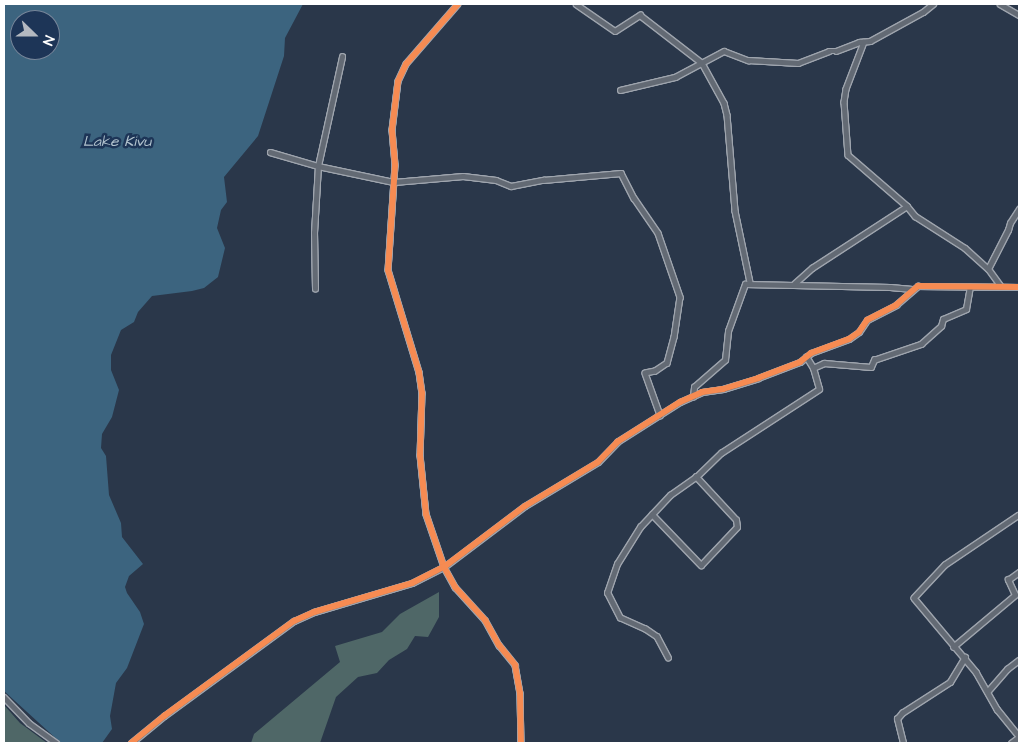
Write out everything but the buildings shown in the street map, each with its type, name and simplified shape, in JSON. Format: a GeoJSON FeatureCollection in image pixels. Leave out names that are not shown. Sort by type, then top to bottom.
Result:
{"type":"FeatureCollection","features":[{"type":"Feature","properties":{"kind":"street"},"geometry":{"type":"LineString","coordinates":[[458,4],[430,35],[401,74],[392,130],[394,182],[389,275],[419,372],[422,393],[420,455],[425,507],[444,567],[455,587],[485,620],[499,645],[515,665],[520,693],[521,743]]}},
{"type":"Feature","properties":{"kind":"street"},"geometry":{"type":"LineString","coordinates":[[576,4],[615,30],[640,15],[702,63],[724,103],[727,114],[735,210],[750,282],[755,285],[794,284],[912,290]]}},
{"type":"Feature","properties":{"kind":"street"},"geometry":{"type":"LineString","coordinates":[[620,90],[675,77],[724,51],[748,60],[798,63],[829,51],[836,51],[864,42],[923,12],[933,4]]}},
{"type":"Feature","properties":{"kind":"street"},"geometry":{"type":"LineString","coordinates":[[1000,4],[1019,16]]}},
{"type":"Feature","properties":{"kind":"street"},"geometry":{"type":"LineString","coordinates":[[864,42],[846,89],[846,149],[848,155],[915,216],[965,248],[988,269],[1001,287]]}},
{"type":"Feature","properties":{"kind":"street"},"geometry":{"type":"LineString","coordinates":[[315,289],[314,232],[318,166],[342,57]]}},
{"type":"Feature","properties":{"kind":"street"},"geometry":{"type":"LineString","coordinates":[[270,152],[318,166],[394,182],[463,176],[496,180],[511,186],[543,180],[621,173],[634,198],[658,233],[680,297],[671,354],[667,362],[655,372],[646,373],[660,415]]}},
{"type":"Feature","properties":{"kind":"street"},"geometry":{"type":"LineString","coordinates":[[794,284],[812,268],[906,206]]}},
{"type":"Feature","properties":{"kind":"street"},"geometry":{"type":"LineString","coordinates":[[988,269],[1010,223],[1019,209]]}},
{"type":"Feature","properties":{"kind":"street"},"geometry":{"type":"LineString","coordinates":[[693,397],[694,387],[725,360],[725,346],[734,313],[745,284],[750,282]]}},
{"type":"Feature","properties":{"kind":"street"},"geometry":{"type":"LineString","coordinates":[[131,743],[170,712],[294,622],[314,612],[412,583],[444,567],[525,506],[598,462],[615,447],[617,442],[680,402],[702,392],[723,389],[758,378],[800,362],[806,357],[849,339],[859,332],[867,320],[896,305],[918,286],[1019,287]]}},
{"type":"Feature","properties":{"kind":"street"},"geometry":{"type":"LineString","coordinates":[[813,368],[824,363],[871,367],[874,360],[921,344],[941,326],[943,319],[966,310],[970,286]]}},
{"type":"Feature","properties":{"kind":"street"},"geometry":{"type":"LineString","coordinates":[[668,658],[657,638],[645,629],[620,618],[607,593],[618,564],[640,527],[670,495],[696,477],[720,453],[819,389],[813,368],[806,357]]}},
{"type":"Feature","properties":{"kind":"street"},"geometry":{"type":"LineString","coordinates":[[652,514],[701,565],[737,527],[736,520],[696,477]]}},
{"type":"Feature","properties":{"kind":"street"},"geometry":{"type":"LineString","coordinates":[[1010,743],[1019,737],[998,710],[988,691],[965,657],[953,647],[914,598],[945,566],[1019,515]]}},
{"type":"Feature","properties":{"kind":"street"},"geometry":{"type":"LineString","coordinates":[[953,647],[1015,595],[1008,580],[1019,572]]}},
{"type":"Feature","properties":{"kind":"street"},"geometry":{"type":"LineString","coordinates":[[903,743],[897,719],[902,713],[950,682],[965,657]]}},
{"type":"Feature","properties":{"kind":"street"},"geometry":{"type":"LineString","coordinates":[[988,691],[1007,669],[1019,660]]}},
{"type":"Feature","properties":{"kind":"street"},"geometry":{"type":"LineString","coordinates":[[4,697],[28,724],[57,743]]}},
{"type":"Feature","properties":{"kind":"green space"},"geometry":{"type":"Polygon","coordinates":[[[439,592],[439,617],[428,637],[415,636],[407,649],[389,660],[377,673],[358,677],[336,697],[320,743],[251,743],[254,734],[340,662],[335,646],[382,632],[400,614],[439,592]]]}},
{"type":"Feature","properties":{"kind":"green space"},"geometry":{"type":"Polygon","coordinates":[[[4,705],[20,723],[47,743],[4,743],[4,705]]]}},
{"type":"Feature","properties":{"kind":"water","name":"Lake Kivu"},"geometry":{"type":"Polygon","coordinates":[[[4,4],[303,4],[285,38],[284,56],[258,136],[224,177],[227,202],[221,210],[217,228],[225,248],[218,277],[204,288],[152,296],[138,312],[134,322],[121,330],[111,355],[111,370],[119,390],[112,417],[102,434],[101,448],[106,456],[109,495],[121,523],[122,537],[143,564],[129,576],[125,587],[140,612],[144,624],[127,668],[116,683],[110,716],[112,729],[102,743],[61,743],[4,691],[4,4]]]}},
{"type":"Feature","properties":{"kind":"cycle path"},"geometry":{"type":"LineString","coordinates":[[458,4],[406,64],[398,81],[392,130],[395,165],[388,270],[419,372],[422,393],[420,455],[426,514],[444,567],[455,587],[485,620],[499,645],[515,665],[520,693],[521,743]]}},
{"type":"Feature","properties":{"kind":"cycle path"},"geometry":{"type":"LineString","coordinates":[[131,743],[164,716],[294,621],[314,612],[412,583],[444,567],[525,506],[598,462],[617,442],[680,402],[702,392],[723,389],[758,378],[800,362],[811,353],[849,339],[859,332],[867,320],[896,305],[918,286],[1019,287]]}}]}
